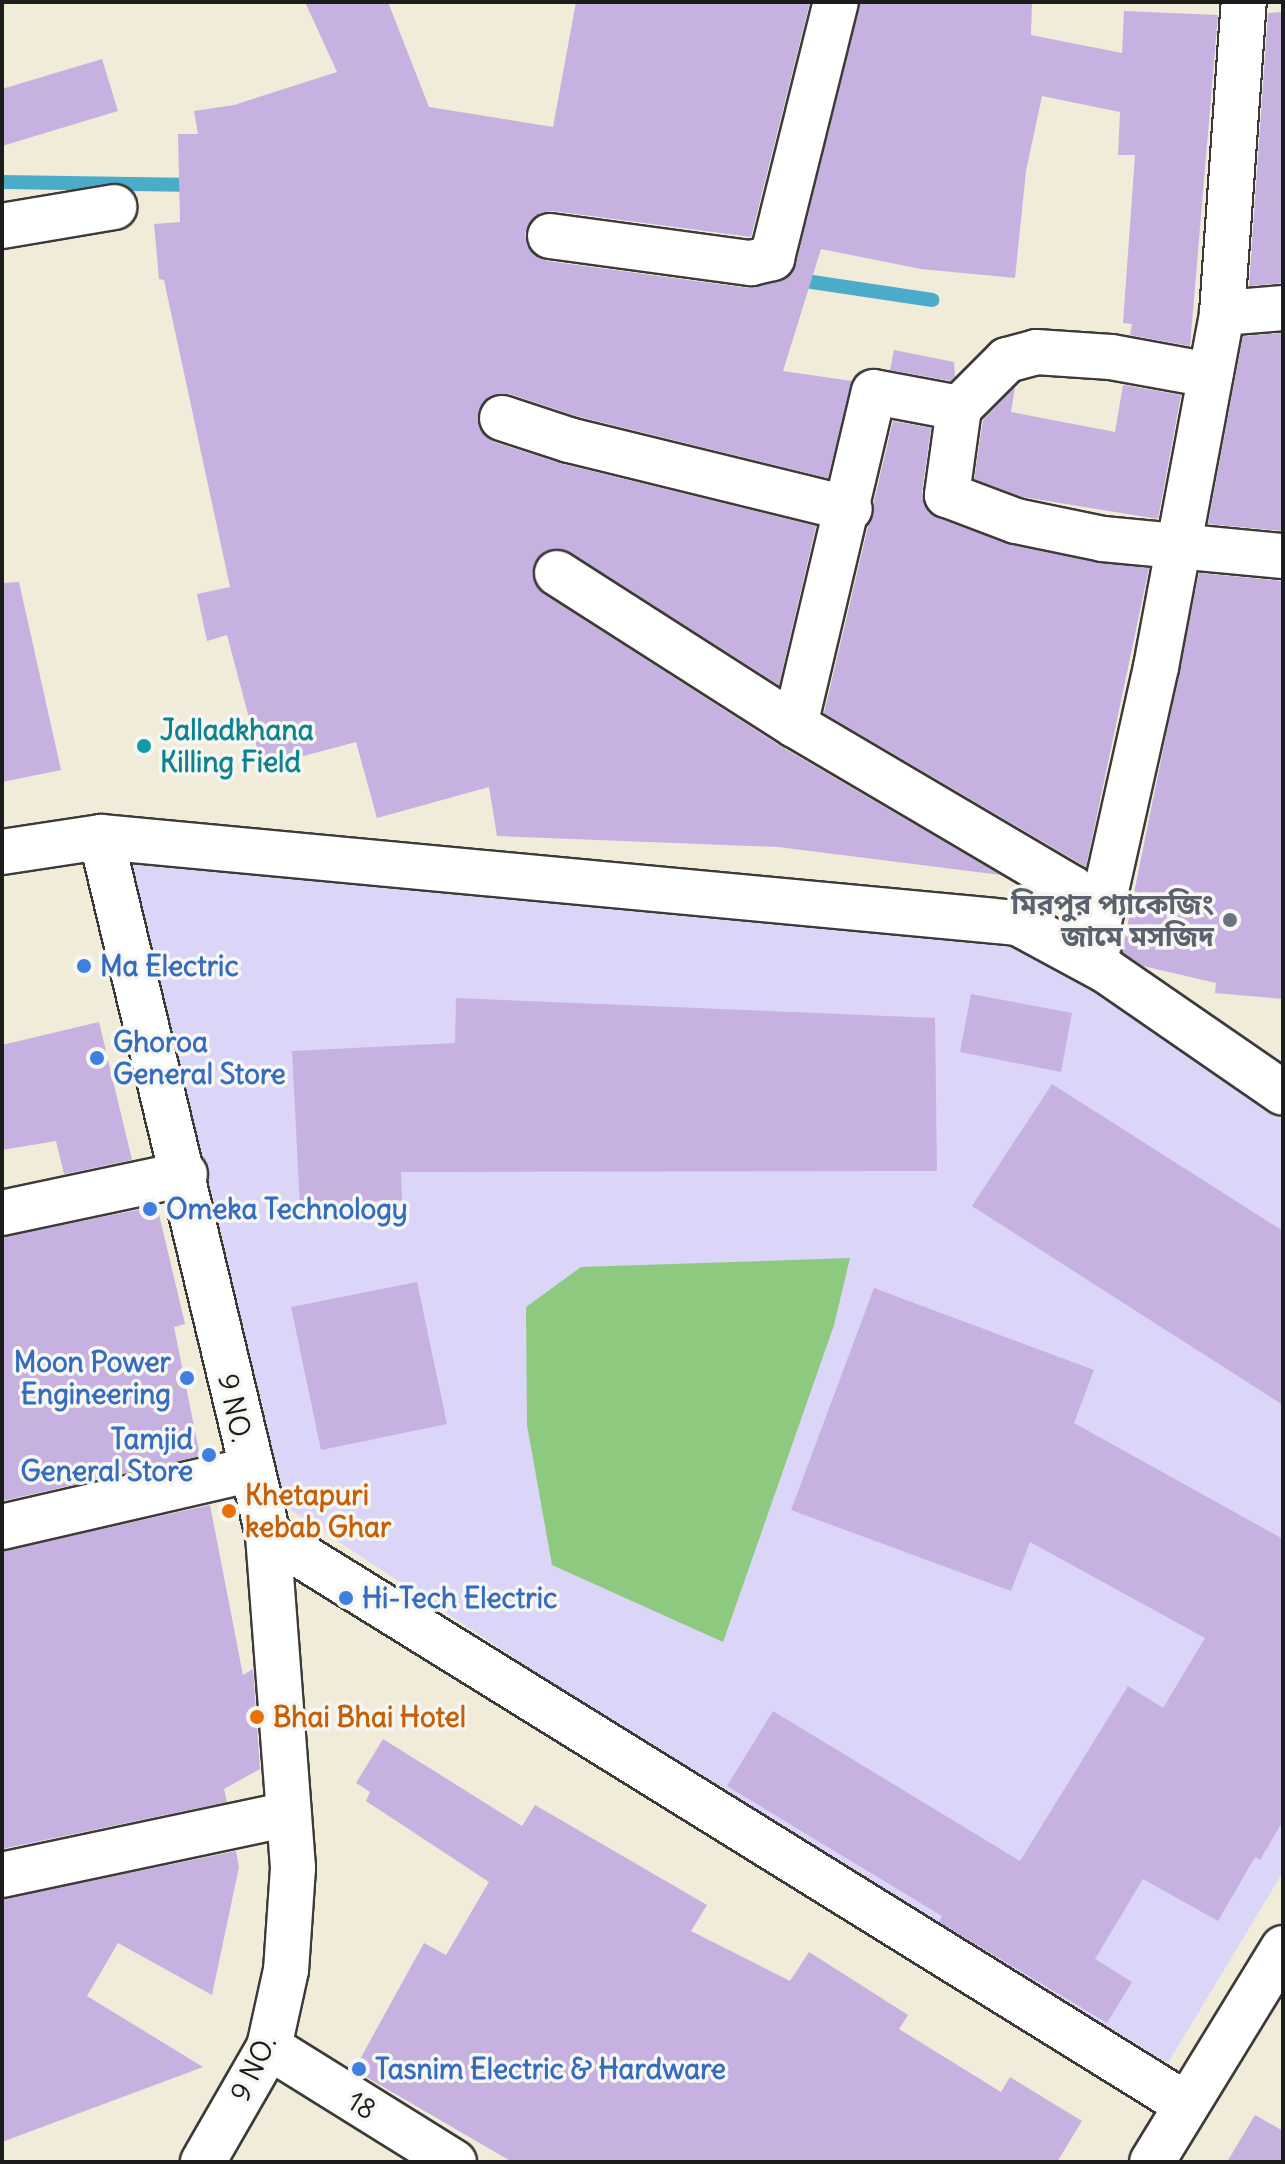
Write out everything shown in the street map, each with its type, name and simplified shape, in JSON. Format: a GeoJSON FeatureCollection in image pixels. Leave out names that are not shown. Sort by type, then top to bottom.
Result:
{"type":"FeatureCollection","features":[{"type":"Feature","properties":{"kind":"street"},"geometry":{"type":"LineString","coordinates":[[550,236],[751,263],[772,258],[836,2]]}},
{"type":"Feature","properties":{"kind":"street"},"geometry":{"type":"LineString","coordinates":[[1101,950],[1222,313],[1244,2]]}},
{"type":"Feature","properties":{"kind":"street"},"geometry":{"type":"LineString","coordinates":[[2,226],[114,207]]}},
{"type":"Feature","properties":{"kind":"street"},"geometry":{"type":"LineString","coordinates":[[1222,313],[1283,308]]}},
{"type":"Feature","properties":{"kind":"street"},"geometry":{"type":"LineString","coordinates":[[1210,375],[1111,357],[1036,352],[1007,360],[959,408],[947,495],[1016,521],[1177,549],[1283,556]]}},
{"type":"Feature","properties":{"kind":"street"},"geometry":{"type":"LineString","coordinates":[[795,725],[850,509],[874,392],[959,408]]}},
{"type":"Feature","properties":{"kind":"street"},"geometry":{"type":"LineString","coordinates":[[502,418],[569,440],[850,509]]}},
{"type":"Feature","properties":{"kind":"street"},"geometry":{"type":"LineString","coordinates":[[557,573],[795,725],[1072,888],[1101,950]]}},
{"type":"Feature","properties":{"kind":"street"},"geometry":{"type":"LineString","coordinates":[[2,852],[101,837],[1018,923],[1101,950],[1283,1093]]}},
{"type":"Feature","properties":{"kind":"street","name":"9 NO."},"geometry":{"type":"LineString","coordinates":[[101,837],[185,1174],[249,1470],[268,1535],[293,1868],[286,1970],[269,2047],[203,2162]]}},
{"type":"Feature","properties":{"kind":"street"},"geometry":{"type":"LineString","coordinates":[[2,1213],[185,1174]]}},
{"type":"Feature","properties":{"kind":"street"},"geometry":{"type":"LineString","coordinates":[[2,1527],[249,1470]]}},
{"type":"Feature","properties":{"kind":"street"},"geometry":{"type":"LineString","coordinates":[[268,1535],[1187,2105]]}},
{"type":"Feature","properties":{"kind":"street"},"geometry":{"type":"LineString","coordinates":[[2,1875],[289,1814]]}},
{"type":"Feature","properties":{"kind":"street"},"geometry":{"type":"LineString","coordinates":[[1152,2162],[1282,1952]]}},
{"type":"Feature","properties":{"kind":"street","name":"18"},"geometry":{"type":"LineString","coordinates":[[269,2047],[454,2162]]}},
{"type":"Feature","properties":{"kind":"shaded area"},"geometry":{"type":"Polygon","coordinates":[[[110,852],[1018,937],[1283,1120],[1283,1872],[1168,2063],[721,1795],[279,1502],[110,852]]]}},
{"type":"Feature","properties":{"kind":"green space"},"geometry":{"type":"Polygon","coordinates":[[[850,1258],[834,1325],[723,1642],[552,1565],[527,1425],[526,1307],[581,1267],[850,1258]]]}},
{"type":"Feature","properties":{"kind":"building"},"geometry":{"type":"Polygon","coordinates":[[[305,2],[388,2],[429,107],[553,127],[576,2],[810,2],[751,237],[553,211],[540,213],[525,232],[527,246],[547,261],[748,288],[779,282],[796,264],[860,2],[1032,2],[1031,35],[1122,53],[1124,11],[1218,15],[1190,346],[1130,335],[1132,324],[1123,323],[1135,155],[1118,155],[1120,112],[1042,96],[1026,171],[1015,278],[921,269],[821,249],[783,371],[852,381],[828,478],[576,416],[510,394],[486,399],[478,411],[483,434],[494,442],[563,464],[816,526],[779,685],[570,552],[545,551],[532,573],[544,594],[782,747],[1001,875],[778,847],[497,836],[489,787],[377,818],[356,742],[262,767],[227,635],[207,641],[197,594],[230,587],[164,280],[159,279],[154,224],[180,222],[178,134],[198,134],[194,111],[234,105],[337,72],[305,2]]]}},
{"type":"Feature","properties":{"kind":"building"},"geometry":{"type":"Polygon","coordinates":[[[1283,12],[1283,283],[1249,286],[1268,13],[1283,12]]]}},
{"type":"Feature","properties":{"kind":"building"},"geometry":{"type":"Polygon","coordinates":[[[102,59],[118,111],[2,146],[2,89],[102,59]]]}},
{"type":"Feature","properties":{"kind":"building"},"geometry":{"type":"Polygon","coordinates":[[[1283,333],[1283,531],[1208,524],[1243,336],[1283,333]]]}},
{"type":"Feature","properties":{"kind":"building"},"geometry":{"type":"Polygon","coordinates":[[[894,350],[954,362],[955,377],[951,381],[890,370],[894,350]]]}},
{"type":"Feature","properties":{"kind":"building"},"geometry":{"type":"Polygon","coordinates":[[[1123,385],[1181,395],[1158,519],[1023,497],[974,479],[983,420],[1015,387],[1011,412],[1115,432],[1123,385]]]}},
{"type":"Feature","properties":{"kind":"building"},"geometry":{"type":"Polygon","coordinates":[[[893,421],[931,428],[922,492],[928,512],[938,518],[1011,545],[1149,568],[1086,867],[824,713],[893,421]]]}},
{"type":"Feature","properties":{"kind":"building"},"geometry":{"type":"Polygon","coordinates":[[[1199,573],[1283,581],[1283,999],[1215,993],[1216,983],[1143,966],[1122,952],[1199,573]]]}},
{"type":"Feature","properties":{"kind":"building"},"geometry":{"type":"Polygon","coordinates":[[[19,582],[61,770],[2,782],[2,583],[19,582]]]}},
{"type":"Feature","properties":{"kind":"building"},"geometry":{"type":"Polygon","coordinates":[[[971,994],[1072,1013],[1061,1072],[960,1052],[971,994]]]}},
{"type":"Feature","properties":{"kind":"building"},"geometry":{"type":"Polygon","coordinates":[[[456,998],[935,1018],[937,1171],[401,1172],[402,1200],[300,1206],[292,1051],[455,1043],[456,998]]]}},
{"type":"Feature","properties":{"kind":"building"},"geometry":{"type":"Polygon","coordinates":[[[99,1022],[132,1160],[64,1174],[56,1141],[2,1150],[2,1045],[99,1022]]]}},
{"type":"Feature","properties":{"kind":"building"},"geometry":{"type":"Polygon","coordinates":[[[1052,1084],[1283,1231],[1283,1405],[972,1206],[1052,1084]]]}},
{"type":"Feature","properties":{"kind":"building"},"geometry":{"type":"Polygon","coordinates":[[[157,1206],[185,1324],[174,1327],[200,1456],[2,1501],[2,1237],[157,1206]]]}},
{"type":"Feature","properties":{"kind":"building"},"geometry":{"type":"Polygon","coordinates":[[[417,1282],[447,1424],[321,1450],[291,1307],[417,1282]]]}},
{"type":"Feature","properties":{"kind":"building"},"geometry":{"type":"Polygon","coordinates":[[[874,1288],[1094,1370],[1074,1423],[1283,1539],[1283,1821],[1260,1860],[1255,1857],[1218,1921],[1143,1879],[1095,1959],[1132,1982],[1107,2023],[939,1922],[942,1916],[727,1786],[773,1711],[1020,1861],[1128,1686],[1163,1708],[1205,1638],[1030,1542],[1011,1591],[791,1510],[874,1288]]]}},
{"type":"Feature","properties":{"kind":"building"},"geometry":{"type":"Polygon","coordinates":[[[210,1505],[243,1675],[253,1669],[260,1769],[224,1789],[227,1802],[2,1849],[2,1551],[210,1505]]]}},
{"type":"Feature","properties":{"kind":"building"},"geometry":{"type":"Polygon","coordinates":[[[383,1739],[522,1826],[535,1805],[707,1905],[691,1931],[790,1981],[809,1952],[908,2015],[899,2029],[1001,2092],[1010,2077],[1082,2121],[1057,2162],[512,2162],[354,2070],[424,1943],[446,1955],[489,1882],[366,1801],[370,1792],[356,1783],[383,1739]]]}},
{"type":"Feature","properties":{"kind":"building"},"geometry":{"type":"Polygon","coordinates":[[[236,1851],[239,1867],[212,1995],[118,1943],[87,1996],[203,2067],[2,2142],[2,1899],[236,1851]]]}},
{"type":"Feature","properties":{"kind":"building"},"geometry":{"type":"Polygon","coordinates":[[[1255,2115],[1283,2131],[1283,2162],[1227,2162],[1255,2115]]]}},
{"type":"Feature","properties":{"kind":"waterway"},"geometry":{"type":"LineString","coordinates":[[2,182],[197,185]]}},
{"type":"Feature","properties":{"kind":"waterway"},"geometry":{"type":"LineString","coordinates":[[792,279],[932,300]]}},
{"type":"Feature","properties":{"kind":"place","name":"Jalladkhana Killing Field"},"geometry":{"type":"Point","coordinates":[144,746]}},
{"type":"Feature","properties":{"kind":"place","name":"মিরপুর প্যাকেজিং জামে মসজিদ"},"geometry":{"type":"Point","coordinates":[1230,920]}},
{"type":"Feature","properties":{"kind":"place","name":"Ma Electric"},"geometry":{"type":"Point","coordinates":[84,966]}},
{"type":"Feature","properties":{"kind":"place","name":"Ghoroa General Store"},"geometry":{"type":"Point","coordinates":[97,1058]}},
{"type":"Feature","properties":{"kind":"place","name":"Omeka Technology"},"geometry":{"type":"Point","coordinates":[150,1209]}},
{"type":"Feature","properties":{"kind":"place","name":"Moon Power Engineering"},"geometry":{"type":"Point","coordinates":[187,1378]}},
{"type":"Feature","properties":{"kind":"place","name":"Tamjid General Store"},"geometry":{"type":"Point","coordinates":[209,1455]}},
{"type":"Feature","properties":{"kind":"place","name":"Khetapuri kebab Ghar"},"geometry":{"type":"Point","coordinates":[229,1511]}},
{"type":"Feature","properties":{"kind":"place","name":"Hi-Tech Electric"},"geometry":{"type":"Point","coordinates":[346,1598]}},
{"type":"Feature","properties":{"kind":"place","name":"Bhai Bhai Hotel"},"geometry":{"type":"Point","coordinates":[257,1717]}},
{"type":"Feature","properties":{"kind":"place","name":"Tasnim Electric & Hardware"},"geometry":{"type":"Point","coordinates":[359,2069]}}]}
